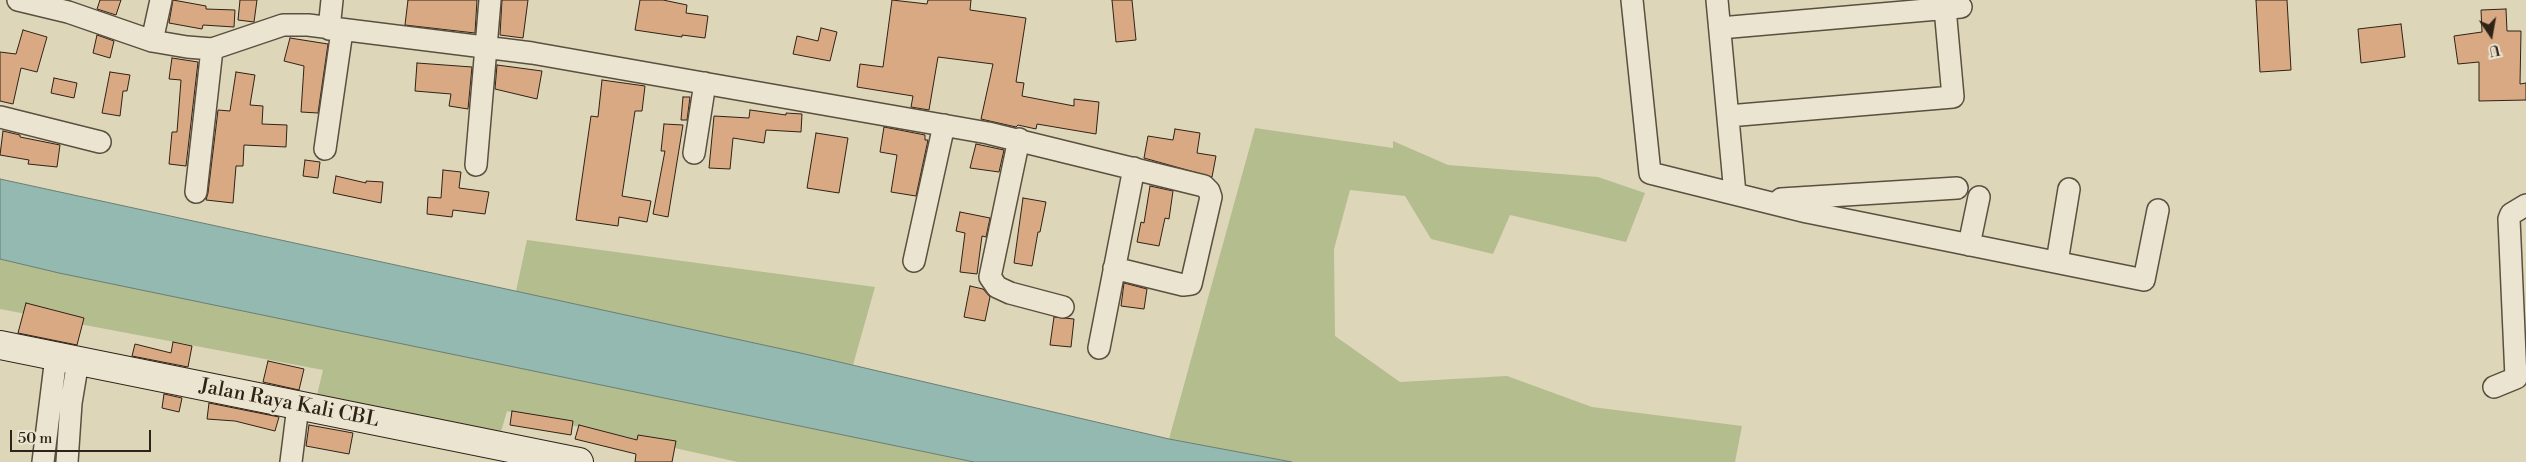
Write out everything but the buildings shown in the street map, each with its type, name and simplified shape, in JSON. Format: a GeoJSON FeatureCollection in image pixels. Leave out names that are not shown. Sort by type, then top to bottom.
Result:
{"type":"FeatureCollection","features":[{"type":"Feature","properties":{"kind":"main road","name":"Jalan Raya Kali CBL"},"geometry":{"type":"LineString","coordinates":[[0,345],[579,462]]}},
{"type":"Feature","properties":{"kind":"street"},"geometry":{"type":"LineString","coordinates":[[18,0],[68,12],[152,41],[187,47],[212,48],[283,26],[335,30],[532,53],[1019,139],[1204,186],[1209,191],[1211,197],[1193,282],[1191,284],[1183,285],[1114,268]]}},
{"type":"Feature","properties":{"kind":"street"},"geometry":{"type":"LineString","coordinates":[[152,41],[161,0]]}},
{"type":"Feature","properties":{"kind":"street"},"geometry":{"type":"LineString","coordinates":[[325,149],[335,30],[332,0]]}},
{"type":"Feature","properties":{"kind":"street"},"geometry":{"type":"LineString","coordinates":[[476,165],[490,0]]}},
{"type":"Feature","properties":{"kind":"street"},"geometry":{"type":"LineString","coordinates":[[1632,0],[1650,173],[1808,212],[2144,280],[2158,210]]}},
{"type":"Feature","properties":{"kind":"street"},"geometry":{"type":"LineString","coordinates":[[1717,0],[1736,194]]}},
{"type":"Feature","properties":{"kind":"street"},"geometry":{"type":"LineString","coordinates":[[1720,28],[1953,7],[1953,97],[1728,116]]}},
{"type":"Feature","properties":{"kind":"street"},"geometry":{"type":"LineString","coordinates":[[196,192],[212,48]]}},
{"type":"Feature","properties":{"kind":"street"},"geometry":{"type":"LineString","coordinates":[[694,153],[705,83]]}},
{"type":"Feature","properties":{"kind":"street"},"geometry":{"type":"LineString","coordinates":[[0,117],[100,142]]}},
{"type":"Feature","properties":{"kind":"street"},"geometry":{"type":"LineString","coordinates":[[914,261],[944,125]]}},
{"type":"Feature","properties":{"kind":"street"},"geometry":{"type":"LineString","coordinates":[[1019,139],[990,277],[997,287],[1010,293],[1063,307]]}},
{"type":"Feature","properties":{"kind":"street"},"geometry":{"type":"LineString","coordinates":[[1099,348],[1134,168]]}},
{"type":"Feature","properties":{"kind":"street"},"geometry":{"type":"LineString","coordinates":[[1760,200],[1958,188]]}},
{"type":"Feature","properties":{"kind":"street"},"geometry":{"type":"LineString","coordinates":[[2057,262],[2069,189]]}},
{"type":"Feature","properties":{"kind":"street"},"geometry":{"type":"LineString","coordinates":[[1969,245],[1979,197]]}},
{"type":"Feature","properties":{"kind":"street"},"geometry":{"type":"LineString","coordinates":[[2494,388],[2516,378],[2509,219],[2510,214],[2526,205]]}},
{"type":"Feature","properties":{"kind":"street"},"geometry":{"type":"LineString","coordinates":[[44,456],[50,402],[67,359]]}},
{"type":"Feature","properties":{"kind":"street"},"geometry":{"type":"LineString","coordinates":[[67,359],[71,403],[67,456]]}},
{"type":"Feature","properties":{"kind":"street"},"geometry":{"type":"LineString","coordinates":[[291,462],[298,406]]}},
{"type":"Feature","properties":{"kind":"green space"},"geometry":{"type":"Polygon","coordinates":[[[1255,128],[1393,148],[1393,141],[1448,165],[1598,177],[1645,193],[1626,242],[1510,215],[1493,254],[1431,239],[1405,196],[1350,190],[1334,249],[1335,336],[1400,382],[1507,376],[1592,407],[1742,426],[1735,462],[1292,462],[1169,439],[1255,128]]]}},
{"type":"Feature","properties":{"kind":"green space"},"geometry":{"type":"Polygon","coordinates":[[[527,240],[875,287],[853,365],[516,291],[527,240]]]}},
{"type":"Feature","properties":{"kind":"green space"},"geometry":{"type":"Polygon","coordinates":[[[0,259],[974,462],[738,462],[507,411],[498,442],[313,412],[323,370],[0,309],[0,259]]]}},
{"type":"Feature","properties":{"kind":"water"},"geometry":{"type":"Polygon","coordinates":[[[0,179],[805,354],[1169,439],[1292,462],[974,462],[59,273],[0,259],[0,179]]]}}]}
